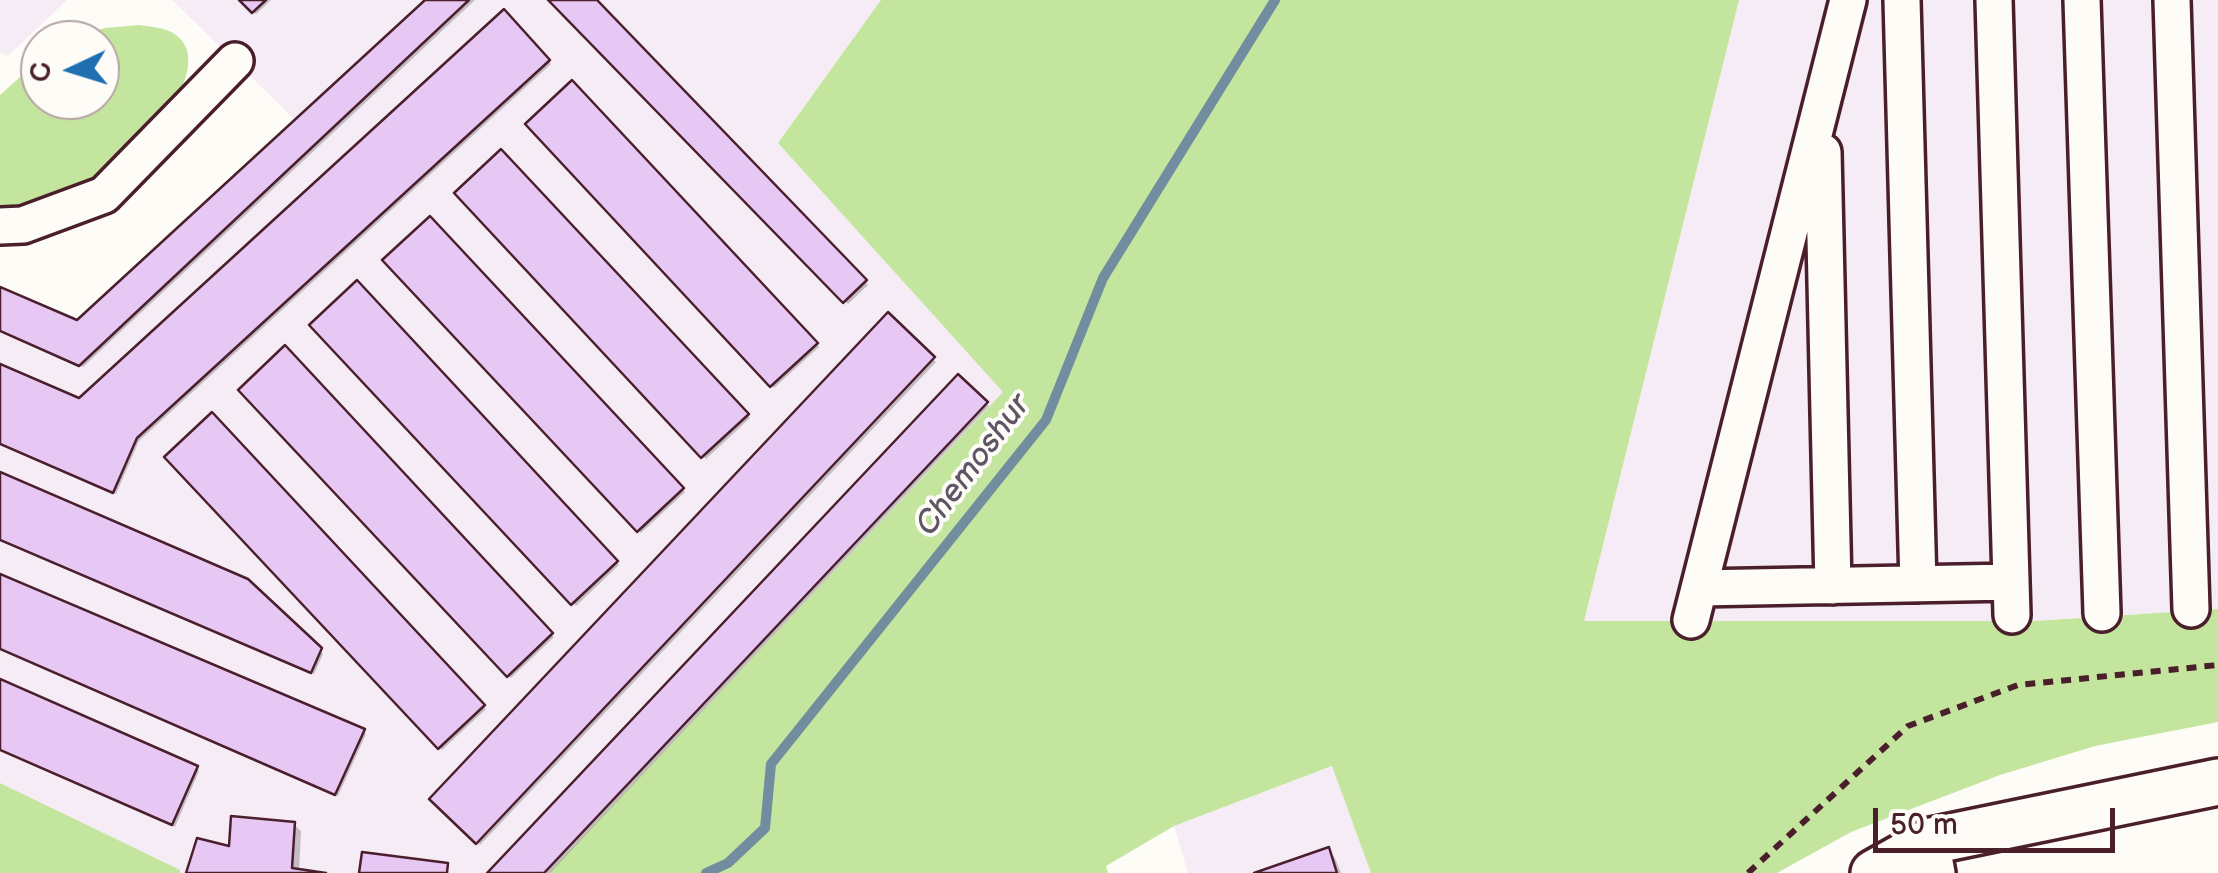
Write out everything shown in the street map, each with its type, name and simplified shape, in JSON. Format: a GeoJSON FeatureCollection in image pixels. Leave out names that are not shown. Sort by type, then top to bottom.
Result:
{"type":"FeatureCollection","features":[{"type":"Feature","properties":{"kind":"main road"},"geometry":{"type":"LineString","coordinates":[[1874,873],[2218,782]]}},
{"type":"Feature","properties":{"kind":"street"},"geometry":{"type":"LineString","coordinates":[[1848,0],[1695,604],[1833,586],[1918,584],[2011,598],[1994,0]]}},
{"type":"Feature","properties":{"kind":"street"},"geometry":{"type":"LineString","coordinates":[[1902,0],[1918,584]]}},
{"type":"Feature","properties":{"kind":"street"},"geometry":{"type":"LineString","coordinates":[[2082,0],[2102,612]]}},
{"type":"Feature","properties":{"kind":"street"},"geometry":{"type":"LineString","coordinates":[[2172,0],[2200,585]]}},
{"type":"Feature","properties":{"kind":"street"},"geometry":{"type":"LineString","coordinates":[[0,226],[23,226],[104,195],[235,61]]}},
{"type":"Feature","properties":{"kind":"street"},"geometry":{"type":"LineString","coordinates":[[1822,105],[1833,586]]}},
{"type":"Feature","properties":{"kind":"path"},"geometry":{"type":"LineString","coordinates":[[1748,873],[1908,726],[2018,685],[2218,665]]}},
{"type":"Feature","properties":{"kind":"shaded area"},"geometry":{"type":"Polygon","coordinates":[[[0,0],[67,0],[46,20],[20,20],[20,45],[8,56],[0,52],[0,0]]]}},
{"type":"Feature","properties":{"kind":"shaded area"},"geometry":{"type":"Polygon","coordinates":[[[172,0],[881,0],[778,143],[1004,392],[549,873],[181,873],[0,783],[0,287],[77,320],[294,119],[172,0]]]}},
{"type":"Feature","properties":{"kind":"shaded area"},"geometry":{"type":"Polygon","coordinates":[[[1739,0],[2218,0],[2218,609],[2035,621],[1583,621],[1739,0]]]}},
{"type":"Feature","properties":{"kind":"shaded area"},"geometry":{"type":"Polygon","coordinates":[[[1333,766],[1371,873],[1188,873],[1174,826],[1333,766]]]}},
{"type":"Feature","properties":{"kind":"green space"},"geometry":{"type":"Polygon","coordinates":[[[881,0],[1739,0],[1584,621],[2035,621],[2218,609],[2218,722],[2095,746],[2000,775],[1851,832],[1777,873],[1371,873],[1332,766],[1174,826],[1106,866],[1108,873],[549,873],[1003,392],[778,143],[881,0]]]}},
{"type":"Feature","properties":{"kind":"green space"},"geometry":{"type":"Polygon","coordinates":[[[139,25],[172,32],[187,49],[188,66],[172,106],[142,144],[116,169],[91,185],[45,201],[0,209],[0,95],[20,77],[20,120],[120,120],[120,27],[139,25]]]}},
{"type":"Feature","properties":{"kind":"green space"},"geometry":{"type":"Polygon","coordinates":[[[0,783],[180,870],[180,873],[0,873],[0,783]]]}},
{"type":"Feature","properties":{"kind":"building"},"geometry":{"type":"Polygon","coordinates":[[[239,0],[266,0],[252,13],[239,0]]]}},
{"type":"Feature","properties":{"kind":"building"},"geometry":{"type":"Polygon","coordinates":[[[425,0],[469,0],[79,366],[0,331],[0,287],[77,320],[425,0]]]}},
{"type":"Feature","properties":{"kind":"building"},"geometry":{"type":"Polygon","coordinates":[[[548,0],[597,0],[867,280],[843,303],[548,0]]]}},
{"type":"Feature","properties":{"kind":"building"},"geometry":{"type":"Polygon","coordinates":[[[504,9],[550,60],[137,438],[113,493],[0,444],[0,364],[79,398],[504,9]]]}},
{"type":"Feature","properties":{"kind":"building"},"geometry":{"type":"Polygon","coordinates":[[[572,80],[818,343],[770,387],[525,124],[572,80]]]}},
{"type":"Feature","properties":{"kind":"building"},"geometry":{"type":"Polygon","coordinates":[[[501,149],[749,414],[701,458],[454,193],[501,149]]]}},
{"type":"Feature","properties":{"kind":"building"},"geometry":{"type":"Polygon","coordinates":[[[430,216],[684,488],[637,532],[382,260],[430,216]]]}},
{"type":"Feature","properties":{"kind":"building"},"geometry":{"type":"Polygon","coordinates":[[[357,280],[618,561],[571,605],[309,325],[357,280]]]}},
{"type":"Feature","properties":{"kind":"building"},"geometry":{"type":"Polygon","coordinates":[[[888,312],[935,357],[476,844],[429,799],[888,312]]]}},
{"type":"Feature","properties":{"kind":"building"},"geometry":{"type":"Polygon","coordinates":[[[285,345],[553,633],[507,677],[238,390],[285,345]]]}},
{"type":"Feature","properties":{"kind":"building"},"geometry":{"type":"Polygon","coordinates":[[[958,374],[988,402],[544,873],[487,873],[958,374]]]}},
{"type":"Feature","properties":{"kind":"building"},"geometry":{"type":"Polygon","coordinates":[[[212,412],[485,705],[438,749],[164,457],[212,412]]]}},
{"type":"Feature","properties":{"kind":"building"},"geometry":{"type":"Polygon","coordinates":[[[0,472],[248,579],[322,648],[311,673],[0,540],[0,472]]]}},
{"type":"Feature","properties":{"kind":"building"},"geometry":{"type":"Polygon","coordinates":[[[0,574],[365,729],[335,795],[0,649],[0,574]]]}},
{"type":"Feature","properties":{"kind":"building"},"geometry":{"type":"Polygon","coordinates":[[[0,679],[198,766],[172,825],[0,750],[0,679]]]}},
{"type":"Feature","properties":{"kind":"building"},"geometry":{"type":"Polygon","coordinates":[[[231,816],[295,822],[292,868],[326,873],[186,873],[197,838],[229,846],[231,816]]]}},
{"type":"Feature","properties":{"kind":"building"},"geometry":{"type":"Polygon","coordinates":[[[1329,847],[1337,873],[1254,873],[1329,847]]]}},
{"type":"Feature","properties":{"kind":"building"},"geometry":{"type":"Polygon","coordinates":[[[362,852],[448,863],[447,873],[359,873],[362,852]]]}},
{"type":"Feature","properties":{"kind":"waterway","name":"Chemoshur"},"geometry":{"type":"LineString","coordinates":[[706,873],[728,863],[765,828],[771,764],[1046,420],[1103,278],[1275,0]]}}]}
